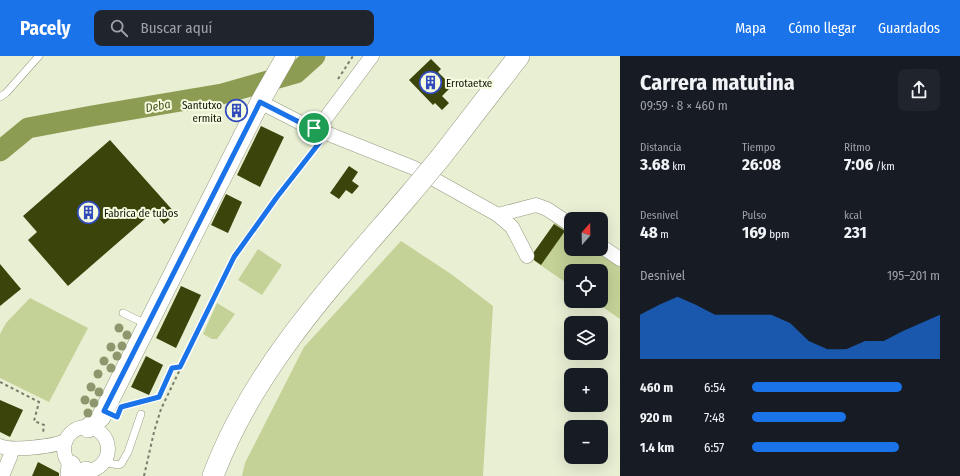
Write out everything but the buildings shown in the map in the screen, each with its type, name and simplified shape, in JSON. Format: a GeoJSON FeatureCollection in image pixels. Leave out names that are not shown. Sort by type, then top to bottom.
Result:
{"type":"FeatureCollection","features":[{"type":"Feature","properties":{"kind":"main road"},"geometry":{"type":"LineString","coordinates":[[213,476],[232,430],[246,403],[292,334],[441,158],[519,56]]}},
{"type":"Feature","properties":{"kind":"street"},"geometry":{"type":"LineString","coordinates":[[320,130],[329,113],[372,56]]}},
{"type":"Feature","properties":{"kind":"street"},"geometry":{"type":"LineString","coordinates":[[97,426],[262,98],[285,58]]}},
{"type":"Feature","properties":{"kind":"street"},"geometry":{"type":"LineString","coordinates":[[262,98],[320,130],[414,168],[498,215],[512,227],[527,256]]}},
{"type":"Feature","properties":{"kind":"street"},"geometry":{"type":"LineString","coordinates":[[498,215],[536,205],[547,209],[564,221]]}},
{"type":"Feature","properties":{"kind":"street"},"geometry":{"type":"LineString","coordinates":[[608,251],[620,259]]}},
{"type":"Feature","properties":{"kind":"street"},"geometry":{"type":"LineString","coordinates":[[2,476],[10,457],[6,447],[61,444],[74,431],[97,426]]}},
{"type":"Feature","properties":{"kind":"street"},"geometry":{"type":"LineString","coordinates":[[86,468],[108,452],[108,445],[97,426]]}},
{"type":"Feature","properties":{"kind":"street"},"geometry":{"type":"LineString","coordinates":[[66,440],[64,447],[86,468]]}},
{"type":"Feature","properties":{"kind":"street"},"geometry":{"type":"LineString","coordinates":[[44,446],[86,468]]}},
{"type":"Feature","properties":{"kind":"lane"},"geometry":{"type":"LineString","coordinates":[[0,97],[6,93],[40,56]]}},
{"type":"Feature","properties":{"kind":"lane"},"geometry":{"type":"LineString","coordinates":[[123,313],[147,325]]}},
{"type":"Feature","properties":{"kind":"lane"},"geometry":{"type":"LineString","coordinates":[[86,468],[118,465],[125,460],[141,414]]}},
{"type":"Feature","properties":{"kind":"path"},"geometry":{"type":"LineString","coordinates":[[144,476],[161,409],[234,257],[277,197],[320,130]]}},
{"type":"Feature","properties":{"kind":"path"},"geometry":{"type":"LineString","coordinates":[[121,407],[159,397],[172,368],[180,367]]}},
{"type":"Feature","properties":{"kind":"path"},"geometry":{"type":"LineString","coordinates":[[0,382],[39,402],[34,421],[44,425],[44,446]]}},
{"type":"Feature","properties":{"kind":"green space"},"geometry":{"type":"Polygon","coordinates":[[[556,221],[564,227],[564,256],[606,256],[620,266],[620,319],[604,308],[608,308],[608,264],[564,264],[564,281],[530,258],[556,221]]]}},
{"type":"Feature","properties":{"kind":"green space"},"geometry":{"type":"Polygon","coordinates":[[[401,241],[451,274],[493,306],[483,476],[242,476],[245,463],[304,347],[401,241]]]}},
{"type":"Feature","properties":{"kind":"green space"},"geometry":{"type":"Polygon","coordinates":[[[258,249],[282,265],[262,295],[238,280],[258,249]]]}},
{"type":"Feature","properties":{"kind":"green space"},"geometry":{"type":"Polygon","coordinates":[[[30,298],[88,328],[49,402],[0,378],[0,334],[6,323],[30,298]]]}},
{"type":"Feature","properties":{"kind":"green space"},"geometry":{"type":"Polygon","coordinates":[[[217,303],[235,314],[217,339],[212,339],[203,334],[217,303]]]}},
{"type":"Feature","properties":{"kind":"waterway","name":"Deba"},"geometry":{"type":"LineString","coordinates":[[0,151],[28,128],[222,94],[296,73],[315,56]]}},
{"type":"Feature","properties":{"kind":"place","name":"Errotaetxe"},"geometry":{"type":"Point","coordinates":[431,83]}},
{"type":"Feature","properties":{"kind":"place","name":"Santutxo ermita"},"geometry":{"type":"Point","coordinates":[237,111]}},
{"type":"Feature","properties":{"kind":"place","name":"Fabrica de tubos"},"geometry":{"type":"Point","coordinates":[89,213]}},
{"type":"Feature","properties":{"kind":"route"},"geometry":{"type":"LineString","coordinates":[[260,102],[314,128],[327,133],[321,138],[294,173],[234,257],[180,367],[172,368],[159,397],[121,407],[117,417],[104,411],[260,102]]}}]}
